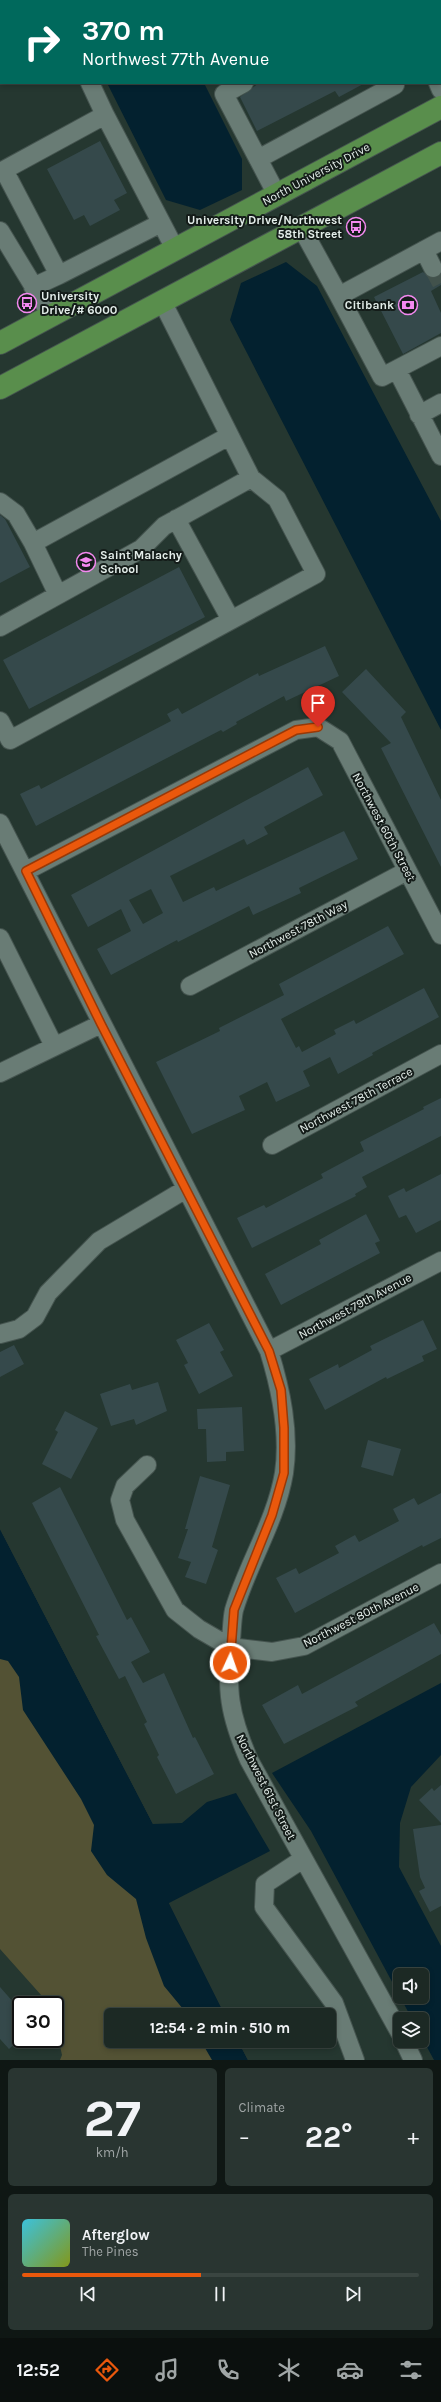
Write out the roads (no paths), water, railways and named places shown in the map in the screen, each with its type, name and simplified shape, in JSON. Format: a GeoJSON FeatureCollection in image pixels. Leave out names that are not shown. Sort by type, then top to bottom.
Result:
{"type":"FeatureCollection","features":[{"type":"Feature","properties":{"kind":"main road","name":"North University Drive"},"geometry":{"type":"LineString","coordinates":[[0,343],[441,107]]}},
{"type":"Feature","properties":{"kind":"main road"},"geometry":{"type":"LineString","coordinates":[[0,388],[441,153]]}},
{"type":"Feature","properties":{"kind":"street"},"geometry":{"type":"LineString","coordinates":[[90,84],[105,115],[175,249]]}},
{"type":"Feature","properties":{"kind":"street"},"geometry":{"type":"LineString","coordinates":[[242,84],[224,94],[277,195]]}},
{"type":"Feature","properties":{"kind":"street"},"geometry":{"type":"LineString","coordinates":[[258,159],[394,84]]}},
{"type":"Feature","properties":{"kind":"street"},"geometry":{"type":"LineString","coordinates":[[59,275],[4,170],[105,115]]}},
{"type":"Feature","properties":{"kind":"street"},"geometry":{"type":"LineString","coordinates":[[33,288],[161,223]]}},
{"type":"Feature","properties":{"kind":"street"},"geometry":{"type":"LineString","coordinates":[[301,227],[382,377],[441,346]]}},
{"type":"Feature","properties":{"kind":"street"},"geometry":{"type":"LineString","coordinates":[[0,231],[33,288],[51,315]]}},
{"type":"Feature","properties":{"kind":"street"},"geometry":{"type":"LineString","coordinates":[[339,296],[441,241]]}},
{"type":"Feature","properties":{"kind":"street"},"geometry":{"type":"LineString","coordinates":[[424,250],[433,268]]}},
{"type":"Feature","properties":{"kind":"street"},"geometry":{"type":"LineString","coordinates":[[0,721],[10,740],[316,574],[277,499],[251,478],[162,302]]}},
{"type":"Feature","properties":{"kind":"street"},"geometry":{"type":"LineString","coordinates":[[397,370],[441,456]]}},
{"type":"Feature","properties":{"kind":"street"},"geometry":{"type":"LineString","coordinates":[[420,415],[441,403]]}},
{"type":"Feature","properties":{"kind":"street"},"geometry":{"type":"LineString","coordinates":[[33,543],[229,436]]}},
{"type":"Feature","properties":{"kind":"street"},"geometry":{"type":"LineString","coordinates":[[0,627],[142,549],[164,526],[251,478]]}},
{"type":"Feature","properties":{"kind":"street"},"geometry":{"type":"LineString","coordinates":[[0,502],[16,514],[33,543],[58,595]]}},
{"type":"Feature","properties":{"kind":"street"},"geometry":{"type":"LineString","coordinates":[[176,519],[231,620]]}},
{"type":"Feature","properties":{"kind":"street","name":"Northwest 60th Street"},"geometry":{"type":"LineString","coordinates":[[26,871],[296,730],[318,727],[340,741],[441,935]]}},
{"type":"Feature","properties":{"kind":"street","name":"Northwest 61st Street"},"geometry":{"type":"LineString","coordinates":[[0,823],[26,871],[101,1024],[269,1351],[281,1390],[284,1428],[284,1473],[272,1515],[234,1610],[230,1647],[228,1695],[236,1729],[249,1760],[393,2021]]}},
{"type":"Feature","properties":{"kind":"street","name":"Northwest 78th Way"},"geometry":{"type":"LineString","coordinates":[[190,986],[407,871]]}},
{"type":"Feature","properties":{"kind":"street"},"geometry":{"type":"LineString","coordinates":[[0,938],[54,1046]]}},
{"type":"Feature","properties":{"kind":"street"},"geometry":{"type":"LineString","coordinates":[[0,1073],[101,1024]]}},
{"type":"Feature","properties":{"kind":"street","name":"Northwest 78th Terrace"},"geometry":{"type":"LineString","coordinates":[[272,1145],[441,1054]]}},
{"type":"Feature","properties":{"kind":"street"},"geometry":{"type":"LineString","coordinates":[[0,1334],[19,1329],[35,1317],[48,1293],[99,1241],[186,1189]]}},
{"type":"Feature","properties":{"kind":"street","name":"Northwest 79th Avenue"},"geometry":{"type":"LineString","coordinates":[[269,1351],[441,1261]]}},
{"type":"Feature","properties":{"kind":"street"},"geometry":{"type":"LineString","coordinates":[[147,1465],[125,1486],[120,1500],[125,1520],[175,1610],[199,1628],[230,1647]]}},
{"type":"Feature","properties":{"kind":"street","name":"Northwest 80th Avenue"},"geometry":{"type":"LineString","coordinates":[[230,1647],[272,1652],[304,1646],[441,1573]]}},
{"type":"Feature","properties":{"kind":"street"},"geometry":{"type":"LineString","coordinates":[[303,1859],[265,1884],[264,1907],[334,2003],[355,2060]]}},
{"type":"Feature","properties":{"kind":"street"},"geometry":{"type":"LineString","coordinates":[[407,2048],[413,2060]]}},
{"type":"Feature","properties":{"kind":"water"},"geometry":{"type":"Polygon","coordinates":[[[108,84],[204,84],[242,159],[242,190],[200,210],[166,200],[108,84]]]}},
{"type":"Feature","properties":{"kind":"water"},"geometry":{"type":"Polygon","coordinates":[[[286,262],[317,286],[441,521],[441,730],[230,320],[241,283],[286,262]]]}},
{"type":"Feature","properties":{"kind":"water"},"geometry":{"type":"Polygon","coordinates":[[[0,1529],[153,1824],[182,1823],[207,1802],[236,1793],[270,1851],[169,1903],[222,2008],[182,2008],[164,1986],[146,1938],[136,1899],[107,1875],[91,1851],[94,1825],[81,1799],[23,1710],[19,1677],[8,1661],[0,1659],[0,1529]]]}},
{"type":"Feature","properties":{"kind":"water"},"geometry":{"type":"Polygon","coordinates":[[[441,1683],[441,1755],[411,1787],[400,1823],[399,1867],[441,1946],[441,2060],[434,2060],[427,2048],[429,2048],[429,2012],[408,2012],[404,2004],[429,2004],[429,1968],[393,1968],[393,1984],[311,1831],[272,1773],[441,1683]]]}},
{"type":"Feature","properties":{"kind":"water"},"geometry":{"type":"Polygon","coordinates":[[[205,2048],[242,2048],[248,2060],[212,2060],[205,2048]]]}},
{"type":"Feature","properties":{"kind":"tunnel"},"geometry":{"type":"LineString","coordinates":[[433,268],[441,283]]}},
{"type":"Feature","properties":{"kind":"place","name":"University Drive/Northwest 58th Street"},"geometry":{"type":"Point","coordinates":[356,227]}},
{"type":"Feature","properties":{"kind":"place","name":"University Drive/# 6000"},"geometry":{"type":"Point","coordinates":[27,303]}},
{"type":"Feature","properties":{"kind":"place","name":"Citibank"},"geometry":{"type":"Point","coordinates":[408,305]}},
{"type":"Feature","properties":{"kind":"place","name":"Saint Malachy School"},"geometry":{"type":"Point","coordinates":[86,562]}}]}
